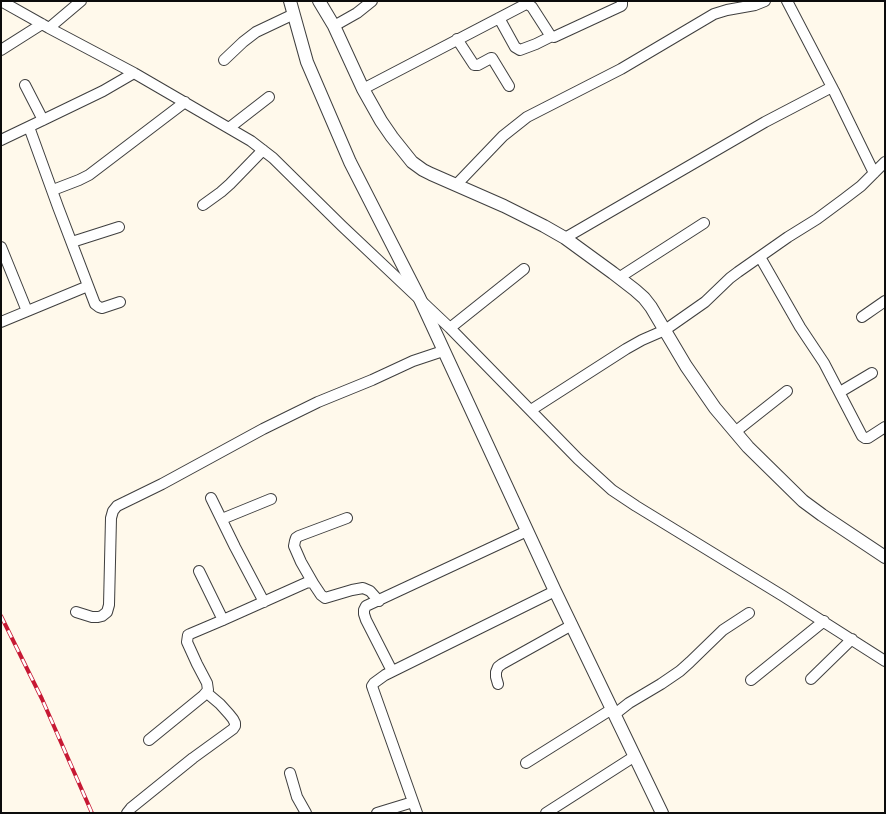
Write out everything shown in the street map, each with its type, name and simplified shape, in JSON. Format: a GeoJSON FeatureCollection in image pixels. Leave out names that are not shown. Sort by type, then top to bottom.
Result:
{"type":"FeatureCollection","features":[{"type":"Feature","properties":{"kind":"street"},"geometry":{"type":"LineString","coordinates":[[1,1],[134,73],[251,141],[263,150],[419,297],[578,459],[600,479],[622,497],[824,621],[885,661]]}},
{"type":"Feature","properties":{"kind":"street"},"geometry":{"type":"LineString","coordinates":[[1,50],[45,26],[81,1]]}},
{"type":"Feature","properties":{"kind":"street"},"geometry":{"type":"LineString","coordinates":[[290,1],[307,62],[350,162],[419,297],[555,591],[662,813]]}},
{"type":"Feature","properties":{"kind":"street"},"geometry":{"type":"LineString","coordinates":[[319,1],[334,26],[362,89],[381,121],[412,162],[431,174],[544,226],[565,238],[620,277],[644,298],[686,366],[715,408],[748,447],[803,501],[885,557]]}},
{"type":"Feature","properties":{"kind":"street"},"geometry":{"type":"LineString","coordinates":[[334,26],[357,13],[372,1]]}},
{"type":"Feature","properties":{"kind":"street"},"geometry":{"type":"LineString","coordinates":[[499,18],[520,50],[552,36],[557,36],[621,6],[622,1]]}},
{"type":"Feature","properties":{"kind":"street"},"geometry":{"type":"LineString","coordinates":[[456,186],[503,136],[527,117],[621,68],[714,14],[755,5],[765,1]]}},
{"type":"Feature","properties":{"kind":"street"},"geometry":{"type":"LineString","coordinates":[[787,1],[832,87],[874,173]]}},
{"type":"Feature","properties":{"kind":"street"},"geometry":{"type":"LineString","coordinates":[[362,89],[526,4],[532,7],[552,36]]}},
{"type":"Feature","properties":{"kind":"street"},"geometry":{"type":"LineString","coordinates":[[224,60],[256,32],[294,14]]}},
{"type":"Feature","properties":{"kind":"street"},"geometry":{"type":"LineString","coordinates":[[458,39],[474,65],[478,65],[492,58],[509,86]]}},
{"type":"Feature","properties":{"kind":"street"},"geometry":{"type":"LineString","coordinates":[[1,140],[103,90],[134,73]]}},
{"type":"Feature","properties":{"kind":"street"},"geometry":{"type":"LineString","coordinates":[[25,85],[43,120]]}},
{"type":"Feature","properties":{"kind":"street"},"geometry":{"type":"LineString","coordinates":[[565,238],[765,122],[832,87]]}},
{"type":"Feature","properties":{"kind":"street"},"geometry":{"type":"LineString","coordinates":[[229,128],[269,97]]}},
{"type":"Feature","properties":{"kind":"street"},"geometry":{"type":"LineString","coordinates":[[53,190],[89,175],[185,102]]}},
{"type":"Feature","properties":{"kind":"street"},"geometry":{"type":"LineString","coordinates":[[29,127],[95,304],[99,308],[102,308],[120,302]]}},
{"type":"Feature","properties":{"kind":"street"},"geometry":{"type":"LineString","coordinates":[[203,205],[230,184],[263,150]]}},
{"type":"Feature","properties":{"kind":"street"},"geometry":{"type":"LineString","coordinates":[[531,410],[626,349],[665,330],[705,302],[730,278],[817,219],[861,186],[885,162]]}},
{"type":"Feature","properties":{"kind":"street"},"geometry":{"type":"LineString","coordinates":[[620,277],[704,223]]}},
{"type":"Feature","properties":{"kind":"street"},"geometry":{"type":"LineString","coordinates":[[72,242],[119,227]]}},
{"type":"Feature","properties":{"kind":"street"},"geometry":{"type":"LineString","coordinates":[[1,248],[27,311]]}},
{"type":"Feature","properties":{"kind":"street"},"geometry":{"type":"LineString","coordinates":[[760,257],[800,327],[824,363],[862,436],[864,438],[868,438],[885,427]]}},
{"type":"Feature","properties":{"kind":"street"},"geometry":{"type":"LineString","coordinates":[[450,328],[524,269]]}},
{"type":"Feature","properties":{"kind":"street"},"geometry":{"type":"LineString","coordinates":[[1,322],[88,286]]}},
{"type":"Feature","properties":{"kind":"street"},"geometry":{"type":"LineString","coordinates":[[862,317],[885,301]]}},
{"type":"Feature","properties":{"kind":"street"},"geometry":{"type":"LineString","coordinates":[[76,612],[92,617],[98,617],[107,612],[109,605],[111,518],[113,511],[117,506],[162,484],[263,429],[318,402],[413,361],[443,351]]}},
{"type":"Feature","properties":{"kind":"street"},"geometry":{"type":"LineString","coordinates":[[840,392],[872,373]]}},
{"type":"Feature","properties":{"kind":"street"},"geometry":{"type":"LineString","coordinates":[[735,432],[787,391]]}},
{"type":"Feature","properties":{"kind":"street"},"geometry":{"type":"LineString","coordinates":[[211,498],[264,602]]}},
{"type":"Feature","properties":{"kind":"street"},"geometry":{"type":"LineString","coordinates":[[222,519],[271,499]]}},
{"type":"Feature","properties":{"kind":"street"},"geometry":{"type":"LineString","coordinates":[[347,518],[299,536],[296,538],[294,546],[313,583],[321,595],[325,598],[363,588],[370,591],[378,601]]}},
{"type":"Feature","properties":{"kind":"street"},"geometry":{"type":"LineString","coordinates":[[392,671],[364,614],[366,606],[527,531]]}},
{"type":"Feature","properties":{"kind":"street"},"geometry":{"type":"LineString","coordinates":[[199,570],[224,620]]}},
{"type":"Feature","properties":{"kind":"street"},"geometry":{"type":"LineString","coordinates":[[149,740],[207,693],[207,683],[191,653],[187,642],[187,638],[190,634],[308,582],[313,583]]}},
{"type":"Feature","properties":{"kind":"street"},"geometry":{"type":"LineString","coordinates":[[417,813],[372,686],[392,671],[555,591]]}},
{"type":"Feature","properties":{"kind":"street"},"geometry":{"type":"LineString","coordinates":[[526,763],[661,684],[680,671],[723,630],[749,613]]}},
{"type":"Feature","properties":{"kind":"street"},"geometry":{"type":"LineString","coordinates":[[751,680],[824,621]]}},
{"type":"Feature","properties":{"kind":"street"},"geometry":{"type":"LineString","coordinates":[[498,684],[496,672],[498,667],[572,625]]}},
{"type":"Feature","properties":{"kind":"street"},"geometry":{"type":"LineString","coordinates":[[811,679],[852,639]]}},
{"type":"Feature","properties":{"kind":"street"},"geometry":{"type":"LineString","coordinates":[[127,813],[131,808],[193,758],[235,726],[233,719],[229,714],[207,693]]}},
{"type":"Feature","properties":{"kind":"street"},"geometry":{"type":"LineString","coordinates":[[546,813],[635,756]]}},
{"type":"Feature","properties":{"kind":"street"},"geometry":{"type":"LineString","coordinates":[[290,773],[297,797],[306,813]]}},
{"type":"Feature","properties":{"kind":"street"},"geometry":{"type":"LineString","coordinates":[[379,813],[413,802]]}},
{"type":"Feature","properties":{"kind":"railway"},"geometry":{"type":"LineString","coordinates":[[1,616],[42,699],[92,813]]}}]}
